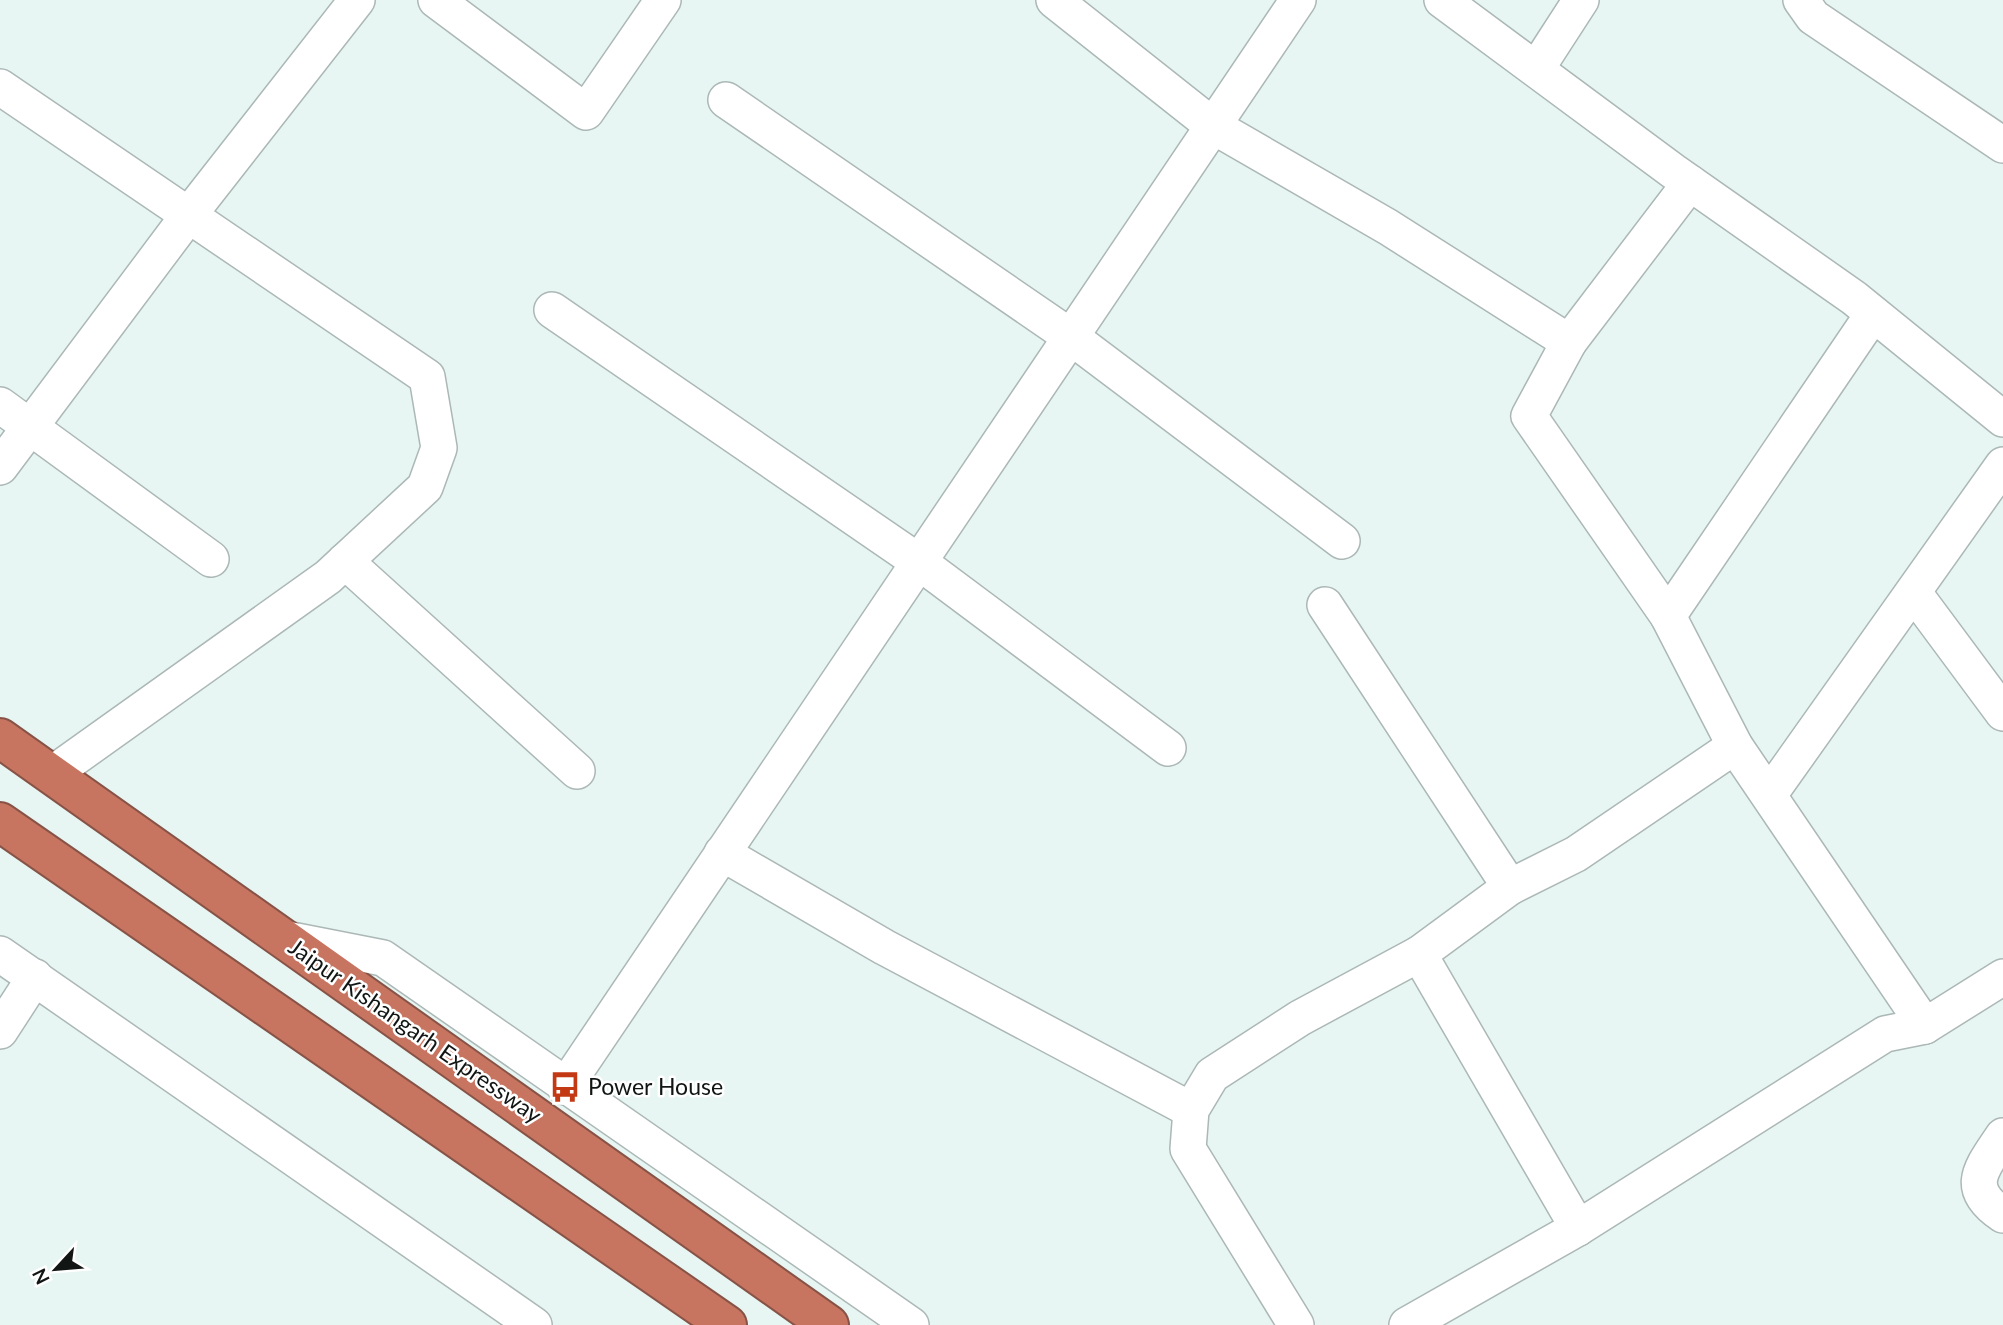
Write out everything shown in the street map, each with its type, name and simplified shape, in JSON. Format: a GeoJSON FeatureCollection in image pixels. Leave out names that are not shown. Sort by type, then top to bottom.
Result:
{"type":"FeatureCollection","features":[{"type":"Feature","properties":{"kind":"highway","name":"Jaipur Kishangarh Expressway"},"geometry":{"type":"LineString","coordinates":[[0,738],[829,1325]]}},
{"type":"Feature","properties":{"kind":"highway"},"geometry":{"type":"LineString","coordinates":[[0,822],[727,1325]]}},
{"type":"Feature","properties":{"kind":"street"},"geometry":{"type":"LineString","coordinates":[[0,467],[188,216],[357,0]]}},
{"type":"Feature","properties":{"kind":"street"},"geometry":{"type":"LineString","coordinates":[[436,0],[586,112],[663,0]]}},
{"type":"Feature","properties":{"kind":"street"},"geometry":{"type":"LineString","coordinates":[[1054,0],[1213,126],[1388,226],[1569,342]]}},
{"type":"Feature","properties":{"kind":"street"},"geometry":{"type":"LineString","coordinates":[[565,1087],[1298,0]]}},
{"type":"Feature","properties":{"kind":"street"},"geometry":{"type":"LineString","coordinates":[[1442,0],[1689,183],[1873,314],[2003,419]]}},
{"type":"Feature","properties":{"kind":"street"},"geometry":{"type":"LineString","coordinates":[[1537,68],[1581,0]]}},
{"type":"Feature","properties":{"kind":"street"},"geometry":{"type":"LineString","coordinates":[[1801,0],[1813,17],[2003,145]]}},
{"type":"Feature","properties":{"kind":"street"},"geometry":{"type":"LineString","coordinates":[[0,87],[427,377],[439,448],[425,487],[328,577],[52,774]]}},
{"type":"Feature","properties":{"kind":"street"},"geometry":{"type":"LineString","coordinates":[[726,100],[1071,337],[1342,541]]}},
{"type":"Feature","properties":{"kind":"street"},"geometry":{"type":"LineString","coordinates":[[1689,183],[1569,342],[1529,416],[1668,616],[1735,746],[1925,1026]]}},
{"type":"Feature","properties":{"kind":"street"},"geometry":{"type":"LineString","coordinates":[[552,310],[919,562],[1167,748]]}},
{"type":"Feature","properties":{"kind":"street"},"geometry":{"type":"LineString","coordinates":[[1668,616],[1873,314]]}},
{"type":"Feature","properties":{"kind":"street"},"geometry":{"type":"LineString","coordinates":[[0,405],[211,559]]}},
{"type":"Feature","properties":{"kind":"street"},"geometry":{"type":"LineString","coordinates":[[1769,795],[2003,466]]}},
{"type":"Feature","properties":{"kind":"street"},"geometry":{"type":"LineString","coordinates":[[345,561],[576,771]]}},
{"type":"Feature","properties":{"kind":"street"},"geometry":{"type":"LineString","coordinates":[[1914,593],[2003,713]]}},
{"type":"Feature","properties":{"kind":"street"},"geometry":{"type":"LineString","coordinates":[[1325,604],[1510,887]]}},
{"type":"Feature","properties":{"kind":"street"},"geometry":{"type":"LineString","coordinates":[[1296,1325],[1188,1149],[1191,1110],[1212,1075],[1300,1018],[1419,954],[1510,887],[1576,854],[1735,746]]}},
{"type":"Feature","properties":{"kind":"street"},"geometry":{"type":"LineString","coordinates":[[722,853],[884,947],[1191,1110]]}},
{"type":"Feature","properties":{"kind":"street"},"geometry":{"type":"LineString","coordinates":[[286,939],[383,958],[911,1325]]}},
{"type":"Feature","properties":{"kind":"street"},"geometry":{"type":"LineString","coordinates":[[0,954],[534,1325]]}},
{"type":"Feature","properties":{"kind":"street"},"geometry":{"type":"LineString","coordinates":[[1419,954],[1578,1228]]}},
{"type":"Feature","properties":{"kind":"street"},"geometry":{"type":"LineString","coordinates":[[0,1031],[34,977]]}},
{"type":"Feature","properties":{"kind":"street"},"geometry":{"type":"LineString","coordinates":[[1407,1325],[1578,1228],[1885,1034],[1925,1026],[2003,977]]}},
{"type":"Feature","properties":{"kind":"street"},"geometry":{"type":"LineString","coordinates":[[2003,1136],[1980,1171],[1980,1194],[1987,1204],[2003,1215]]}},
{"type":"Feature","properties":{"kind":"place","name":"Power House"},"geometry":{"type":"Point","coordinates":[565,1087]}}]}
